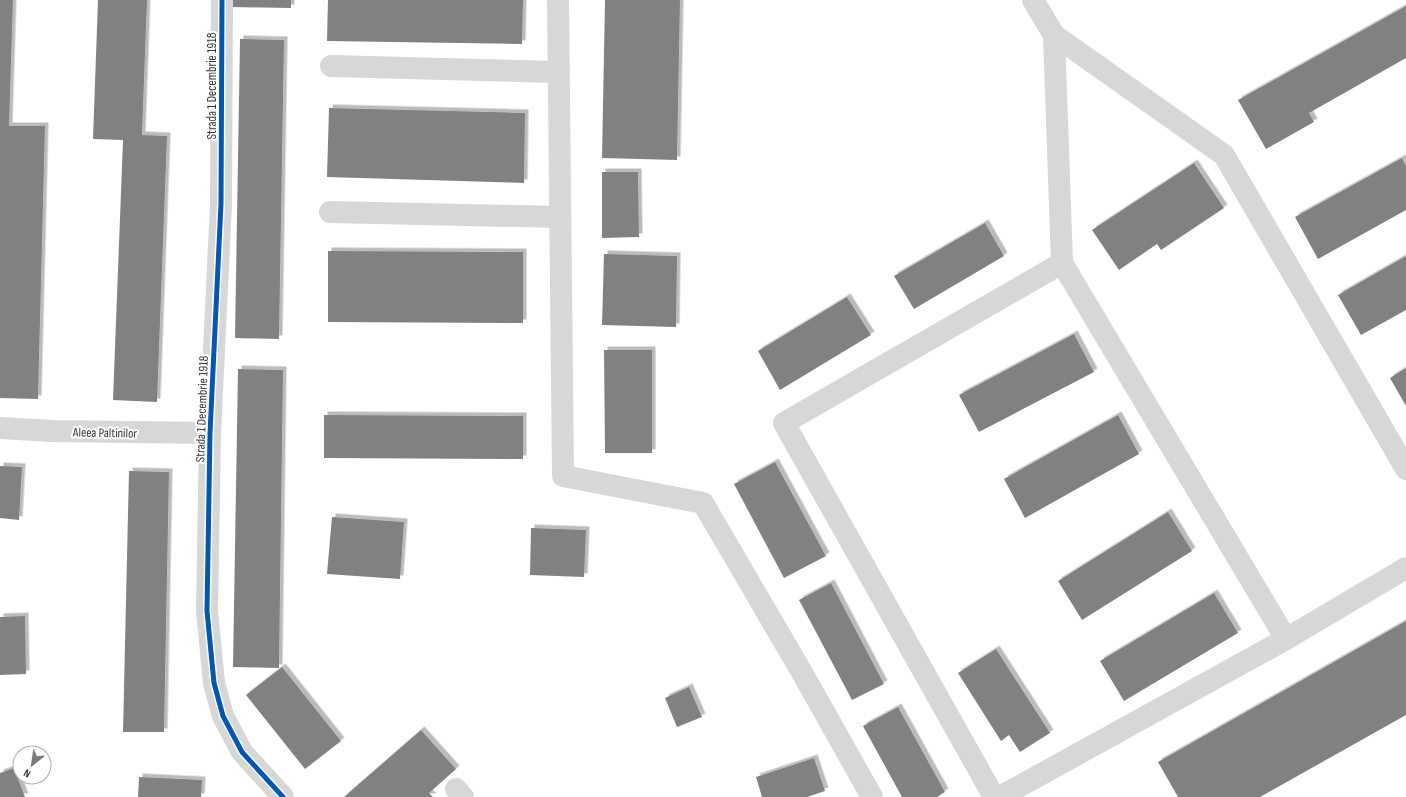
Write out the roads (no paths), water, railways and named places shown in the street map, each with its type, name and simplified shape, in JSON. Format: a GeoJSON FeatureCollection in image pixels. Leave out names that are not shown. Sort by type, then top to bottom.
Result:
{"type":"FeatureCollection","features":[{"type":"Feature","properties":{"kind":"street","name":"Strada 1 Decembrie 1918"},"geometry":{"type":"LineString","coordinates":[[222,0],[221,204],[210,434],[207,611],[214,683],[223,716],[242,752],[283,797]]}},
{"type":"Feature","properties":{"kind":"street"},"geometry":{"type":"LineString","coordinates":[[558,0],[563,476],[703,503],[804,676],[872,797]]}},
{"type":"Feature","properties":{"kind":"street"},"geometry":{"type":"LineString","coordinates":[[1033,0],[1054,35],[1224,155],[1406,469]]}},
{"type":"Feature","properties":{"kind":"street"},"geometry":{"type":"LineString","coordinates":[[1054,35],[1062,263],[1286,639]]}},
{"type":"Feature","properties":{"kind":"street"},"geometry":{"type":"LineString","coordinates":[[331,66],[558,72]]}},
{"type":"Feature","properties":{"kind":"street"},"geometry":{"type":"LineString","coordinates":[[330,212],[560,218]]}},
{"type":"Feature","properties":{"kind":"street"},"geometry":{"type":"LineString","coordinates":[[994,797],[784,423],[1062,263]]}},
{"type":"Feature","properties":{"kind":"street","name":"Aleea Paltinilor"},"geometry":{"type":"LineString","coordinates":[[0,428],[52,431],[210,434]]}},
{"type":"Feature","properties":{"kind":"street"},"geometry":{"type":"LineString","coordinates":[[1000,797],[1286,639],[1406,568]]}}]}
